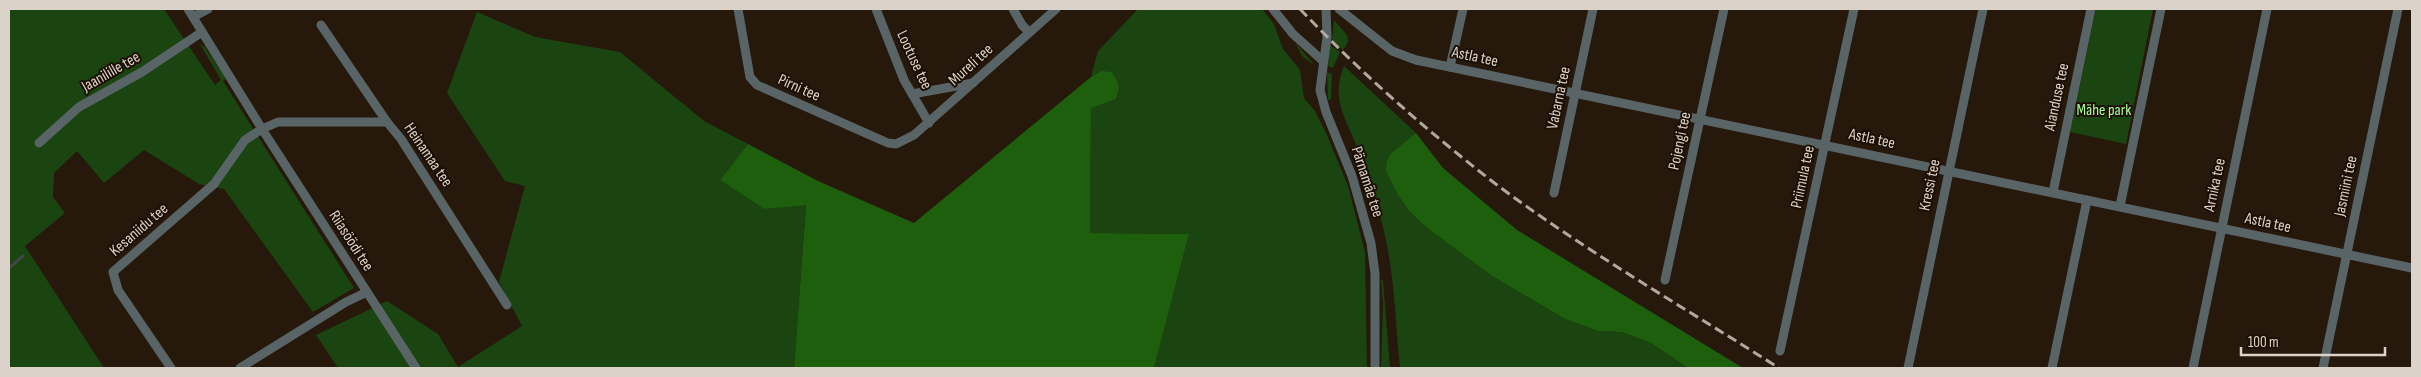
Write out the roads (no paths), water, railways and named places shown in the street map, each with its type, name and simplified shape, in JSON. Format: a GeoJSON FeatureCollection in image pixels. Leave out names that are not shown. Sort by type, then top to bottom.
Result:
{"type":"FeatureCollection","features":[{"type":"Feature","properties":{"kind":"street","name":"Riiasöödi tee"},"geometry":{"type":"LineString","coordinates":[[188,9],[262,129],[416,368]]}},
{"type":"Feature","properties":{"kind":"street"},"geometry":{"type":"LineString","coordinates":[[193,18],[208,9]]}},
{"type":"Feature","properties":{"kind":"street","name":"Pirni tee"},"geometry":{"type":"LineString","coordinates":[[738,9],[750,77],[757,85],[888,143],[904,141]]}},
{"type":"Feature","properties":{"kind":"street","name":"Lootuse tee"},"geometry":{"type":"LineString","coordinates":[[876,9],[904,80],[929,123]]}},
{"type":"Feature","properties":{"kind":"street"},"geometry":{"type":"LineString","coordinates":[[1013,9],[1022,25],[1029,32]]}},
{"type":"Feature","properties":{"kind":"street","name":"Mureli tee"},"geometry":{"type":"LineString","coordinates":[[904,141],[929,123],[1056,9]]}},
{"type":"Feature","properties":{"kind":"street"},"geometry":{"type":"LineString","coordinates":[[1273,9],[1293,34],[1323,61]]}},
{"type":"Feature","properties":{"kind":"street","name":"Pärnamäe tee"},"geometry":{"type":"LineString","coordinates":[[1326,9],[1326,37],[1320,90],[1326,112],[1352,176],[1370,243],[1375,274],[1375,368]]}},
{"type":"Feature","properties":{"kind":"street","name":"Astla tee"},"geometry":{"type":"LineString","coordinates":[[1339,9],[1368,34],[1392,51],[1416,60],[1826,144],[2412,268]]}},
{"type":"Feature","properties":{"kind":"street"},"geometry":{"type":"LineString","coordinates":[[1450,67],[1463,9]]}},
{"type":"Feature","properties":{"kind":"street","name":"Vabarna tee"},"geometry":{"type":"LineString","coordinates":[[1554,193],[1593,9]]}},
{"type":"Feature","properties":{"kind":"street","name":"Pojengi tee"},"geometry":{"type":"LineString","coordinates":[[1665,280],[1724,9]]}},
{"type":"Feature","properties":{"kind":"street","name":"Priimula tee"},"geometry":{"type":"LineString","coordinates":[[1780,351],[1854,9]]}},
{"type":"Feature","properties":{"kind":"street","name":"Kressi tee"},"geometry":{"type":"LineString","coordinates":[[1908,368],[1982,9]]}},
{"type":"Feature","properties":{"kind":"street","name":"Aianduse tee"},"geometry":{"type":"LineString","coordinates":[[2053,192],[2091,9]]}},
{"type":"Feature","properties":{"kind":"street"},"geometry":{"type":"LineString","coordinates":[[2120,206],[2160,9]]}},
{"type":"Feature","properties":{"kind":"street","name":"Arnika tee"},"geometry":{"type":"LineString","coordinates":[[2193,368],[2267,9]]}},
{"type":"Feature","properties":{"kind":"street","name":"Jasmiini tee"},"geometry":{"type":"LineString","coordinates":[[2323,368],[2398,9]]}},
{"type":"Feature","properties":{"kind":"street","name":"Heinamaa tee"},"geometry":{"type":"LineString","coordinates":[[321,25],[387,122],[401,139],[507,305]]}},
{"type":"Feature","properties":{"kind":"street","name":"Jaanilille tee"},"geometry":{"type":"LineString","coordinates":[[39,143],[79,107],[142,72],[202,32]]}},
{"type":"Feature","properties":{"kind":"street"},"geometry":{"type":"LineString","coordinates":[[912,94],[973,83]]}},
{"type":"Feature","properties":{"kind":"street"},"geometry":{"type":"LineString","coordinates":[[262,129],[278,122],[387,122]]}},
{"type":"Feature","properties":{"kind":"street","name":"Kesaniidu tee"},"geometry":{"type":"LineString","coordinates":[[171,368],[118,290],[113,272],[214,184],[245,140],[262,129]]}},
{"type":"Feature","properties":{"kind":"street"},"geometry":{"type":"LineString","coordinates":[[2052,368],[2087,200]]}},
{"type":"Feature","properties":{"kind":"street"},"geometry":{"type":"LineString","coordinates":[[240,368],[346,302],[366,292]]}},
{"type":"Feature","properties":{"kind":"waterway"},"geometry":{"type":"LineString","coordinates":[[9,268],[23,256]]}},
{"type":"Feature","properties":{"kind":"railway"},"geometry":{"type":"LineString","coordinates":[[1300,9],[1395,101],[1497,185],[1601,257],[1779,368]]}},
{"type":"Feature","properties":{"kind":"park label","name":"Mähe park"},"geometry":{"type":"Point","coordinates":[2104,110]}}]}
